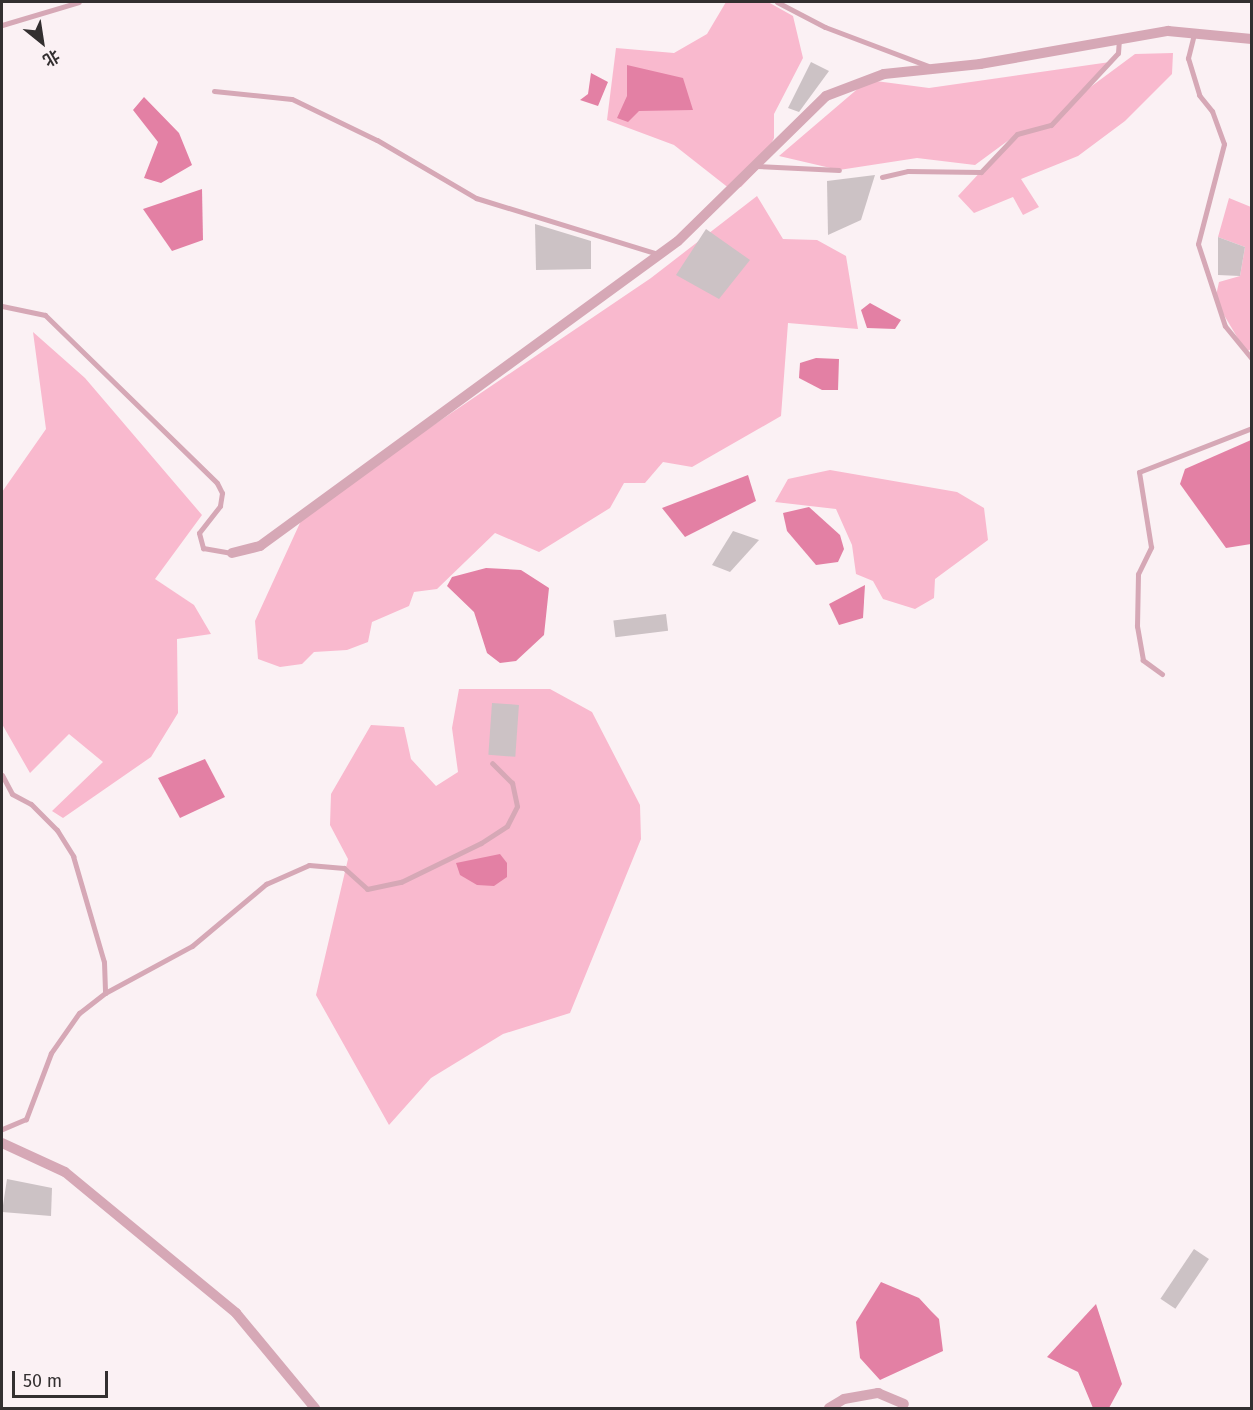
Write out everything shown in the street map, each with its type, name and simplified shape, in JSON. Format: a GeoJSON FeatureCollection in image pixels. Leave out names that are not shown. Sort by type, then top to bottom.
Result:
{"type":"FeatureCollection","features":[{"type":"Feature","properties":{"kind":"street"},"geometry":{"type":"LineString","coordinates":[[232,553],[260,546],[660,255],[826,96],[884,74],[930,67],[980,64],[1168,30],[1251,39]]}},
{"type":"Feature","properties":{"kind":"street"},"geometry":{"type":"LineString","coordinates":[[2,1143],[65,1172],[236,1313],[315,1408]]}},
{"type":"Feature","properties":{"kind":"street"},"geometry":{"type":"LineString","coordinates":[[829,1408],[844,1398],[878,1393],[904,1404]]}},
{"type":"Feature","properties":{"kind":"lane"},"geometry":{"type":"LineString","coordinates":[[2,25],[79,2]]}},
{"type":"Feature","properties":{"kind":"lane"},"geometry":{"type":"LineString","coordinates":[[777,2],[930,67]]}},
{"type":"Feature","properties":{"kind":"lane"},"geometry":{"type":"LineString","coordinates":[[1194,33],[1188,58],[1199,95],[1212,111],[1224,144],[1198,244],[1225,326],[1251,359]]}},
{"type":"Feature","properties":{"kind":"lane"},"geometry":{"type":"LineString","coordinates":[[882,177],[908,171],[981,172],[1017,134],[1051,125],[1118,53],[1119,39]]}},
{"type":"Feature","properties":{"kind":"lane"},"geometry":{"type":"LineString","coordinates":[[214,91],[292,99],[377,140],[476,198],[660,255]]}},
{"type":"Feature","properties":{"kind":"lane"},"geometry":{"type":"LineString","coordinates":[[753,166],[839,170]]}},
{"type":"Feature","properties":{"kind":"lane"},"geometry":{"type":"LineString","coordinates":[[2,306],[45,315],[217,483],[222,493],[220,506],[199,533],[203,548],[232,553]]}},
{"type":"Feature","properties":{"kind":"lane"},"geometry":{"type":"LineString","coordinates":[[1162,674],[1143,660],[1137,626],[1138,574],[1151,547],[1139,472],[1251,428]]}},
{"type":"Feature","properties":{"kind":"lane"},"geometry":{"type":"LineString","coordinates":[[2,1129],[26,1119],[51,1053],[80,1013],[105,993],[192,946],[266,884],[309,865],[344,868],[367,889],[401,882],[481,843],[507,826],[517,806],[512,783],[492,763]]}},
{"type":"Feature","properties":{"kind":"lane"},"geometry":{"type":"LineString","coordinates":[[2,775],[12,794],[31,804],[57,830],[73,856],[104,962],[105,993]]}},
{"type":"Feature","properties":{"kind":"shaded area"},"geometry":{"type":"Polygon","coordinates":[[[726,2],[768,2],[793,16],[803,58],[774,114],[774,138],[760,167],[741,187],[730,189],[674,145],[607,120],[616,48],[674,53],[707,34],[726,2]]]}},
{"type":"Feature","properties":{"kind":"shaded area"},"geometry":{"type":"Polygon","coordinates":[[[1173,53],[1172,74],[1125,121],[1078,156],[1021,179],[1039,207],[1023,215],[1013,197],[974,213],[958,196],[1013,137],[975,165],[917,158],[839,170],[779,156],[868,80],[929,88],[1110,62],[1081,94],[1135,54],[1173,53]]]}},
{"type":"Feature","properties":{"kind":"shaded area"},"geometry":{"type":"Polygon","coordinates":[[[627,65],[683,78],[693,110],[639,111],[628,122],[617,118],[627,96],[627,65]]]}},
{"type":"Feature","properties":{"kind":"shaded area"},"geometry":{"type":"Polygon","coordinates":[[[591,73],[608,82],[598,106],[580,100],[588,94],[591,73]]]}},
{"type":"Feature","properties":{"kind":"shaded area"},"geometry":{"type":"Polygon","coordinates":[[[144,97],[179,133],[192,165],[161,183],[144,178],[158,142],[133,110],[144,97]]]}},
{"type":"Feature","properties":{"kind":"shaded area"},"geometry":{"type":"Polygon","coordinates":[[[202,189],[203,240],[172,251],[143,209],[202,189]]]}},
{"type":"Feature","properties":{"kind":"shaded area"},"geometry":{"type":"Polygon","coordinates":[[[757,196],[783,239],[817,240],[846,256],[858,329],[788,323],[781,416],[692,467],[663,462],[645,483],[624,483],[610,508],[539,552],[495,533],[437,589],[414,592],[409,606],[372,622],[368,642],[347,650],[314,652],[302,664],[280,667],[258,659],[255,621],[305,512],[651,278],[757,196]]]}},
{"type":"Feature","properties":{"kind":"shaded area"},"geometry":{"type":"Polygon","coordinates":[[[1229,198],[1251,207],[1251,349],[1246,352],[1215,300],[1219,282],[1240,276],[1245,247],[1218,237],[1229,198]]]}},
{"type":"Feature","properties":{"kind":"shaded area"},"geometry":{"type":"Polygon","coordinates":[[[870,303],[901,320],[895,329],[867,328],[861,310],[870,303]]]}},
{"type":"Feature","properties":{"kind":"shaded area"},"geometry":{"type":"Polygon","coordinates":[[[33,332],[85,378],[202,515],[155,579],[194,605],[211,634],[177,639],[178,713],[151,757],[63,818],[52,811],[103,762],[69,734],[30,773],[2,724],[2,492],[46,429],[33,332]]]}},
{"type":"Feature","properties":{"kind":"shaded area"},"geometry":{"type":"Polygon","coordinates":[[[816,358],[839,359],[838,390],[822,390],[799,378],[800,363],[816,358]]]}},
{"type":"Feature","properties":{"kind":"shaded area"},"geometry":{"type":"Polygon","coordinates":[[[1251,440],[1251,544],[1226,548],[1180,484],[1185,469],[1251,440]]]}},
{"type":"Feature","properties":{"kind":"shaded area"},"geometry":{"type":"Polygon","coordinates":[[[830,470],[957,492],[984,508],[988,540],[935,579],[934,598],[915,609],[883,599],[873,581],[856,574],[852,545],[836,509],[775,502],[788,479],[830,470]]]}},
{"type":"Feature","properties":{"kind":"shaded area"},"geometry":{"type":"Polygon","coordinates":[[[748,475],[756,501],[685,537],[662,508],[748,475]]]}},
{"type":"Feature","properties":{"kind":"shaded area"},"geometry":{"type":"Polygon","coordinates":[[[809,507],[840,535],[844,549],[838,562],[816,565],[787,531],[783,513],[809,507]]]}},
{"type":"Feature","properties":{"kind":"shaded area"},"geometry":{"type":"Polygon","coordinates":[[[486,568],[521,570],[549,588],[544,635],[516,661],[500,663],[487,653],[474,612],[447,586],[452,577],[486,568]]]}},
{"type":"Feature","properties":{"kind":"shaded area"},"geometry":{"type":"Polygon","coordinates":[[[865,585],[863,618],[839,625],[829,604],[865,585]]]}},
{"type":"Feature","properties":{"kind":"shaded area"},"geometry":{"type":"Polygon","coordinates":[[[459,689],[550,689],[592,712],[640,805],[641,839],[570,1013],[503,1034],[431,1078],[389,1125],[316,995],[348,859],[330,825],[331,794],[371,725],[404,727],[411,759],[436,786],[458,772],[452,728],[459,689]]]}},
{"type":"Feature","properties":{"kind":"shaded area"},"geometry":{"type":"Polygon","coordinates":[[[205,759],[225,797],[180,818],[158,778],[205,759]]]}},
{"type":"Feature","properties":{"kind":"shaded area"},"geometry":{"type":"Polygon","coordinates":[[[500,854],[507,863],[507,877],[494,886],[477,885],[460,875],[456,863],[500,854]]]}},
{"type":"Feature","properties":{"kind":"shaded area"},"geometry":{"type":"Polygon","coordinates":[[[881,1282],[919,1298],[939,1319],[943,1351],[880,1380],[860,1358],[856,1322],[881,1282]]]}},
{"type":"Feature","properties":{"kind":"shaded area"},"geometry":{"type":"Polygon","coordinates":[[[1096,1304],[1122,1384],[1109,1408],[1093,1408],[1078,1372],[1047,1357],[1096,1304]]]}},
{"type":"Feature","properties":{"kind":"building"},"geometry":{"type":"Polygon","coordinates":[[[811,62],[829,71],[799,112],[788,108],[811,62]]]}},
{"type":"Feature","properties":{"kind":"building"},"geometry":{"type":"Polygon","coordinates":[[[875,175],[861,220],[828,235],[827,181],[875,175]]]}},
{"type":"Feature","properties":{"kind":"building"},"geometry":{"type":"Polygon","coordinates":[[[535,224],[591,241],[591,269],[536,270],[535,224]]]}},
{"type":"Feature","properties":{"kind":"building"},"geometry":{"type":"Polygon","coordinates":[[[706,229],[750,260],[719,299],[676,275],[706,229]]]}},
{"type":"Feature","properties":{"kind":"building"},"geometry":{"type":"Polygon","coordinates":[[[1218,237],[1245,247],[1240,276],[1218,275],[1218,237]]]}},
{"type":"Feature","properties":{"kind":"building"},"geometry":{"type":"Polygon","coordinates":[[[733,531],[759,540],[730,572],[712,565],[733,531]]]}},
{"type":"Feature","properties":{"kind":"building"},"geometry":{"type":"Polygon","coordinates":[[[666,614],[668,631],[615,637],[613,620],[666,614]]]}},
{"type":"Feature","properties":{"kind":"building"},"geometry":{"type":"Polygon","coordinates":[[[492,703],[519,705],[515,757],[488,755],[492,703]]]}},
{"type":"Feature","properties":{"kind":"building"},"geometry":{"type":"Polygon","coordinates":[[[7,1179],[52,1188],[51,1216],[2,1212],[7,1179]]]}},
{"type":"Feature","properties":{"kind":"building"},"geometry":{"type":"Polygon","coordinates":[[[1194,1249],[1209,1259],[1175,1309],[1160,1299],[1194,1249]]]}}]}
